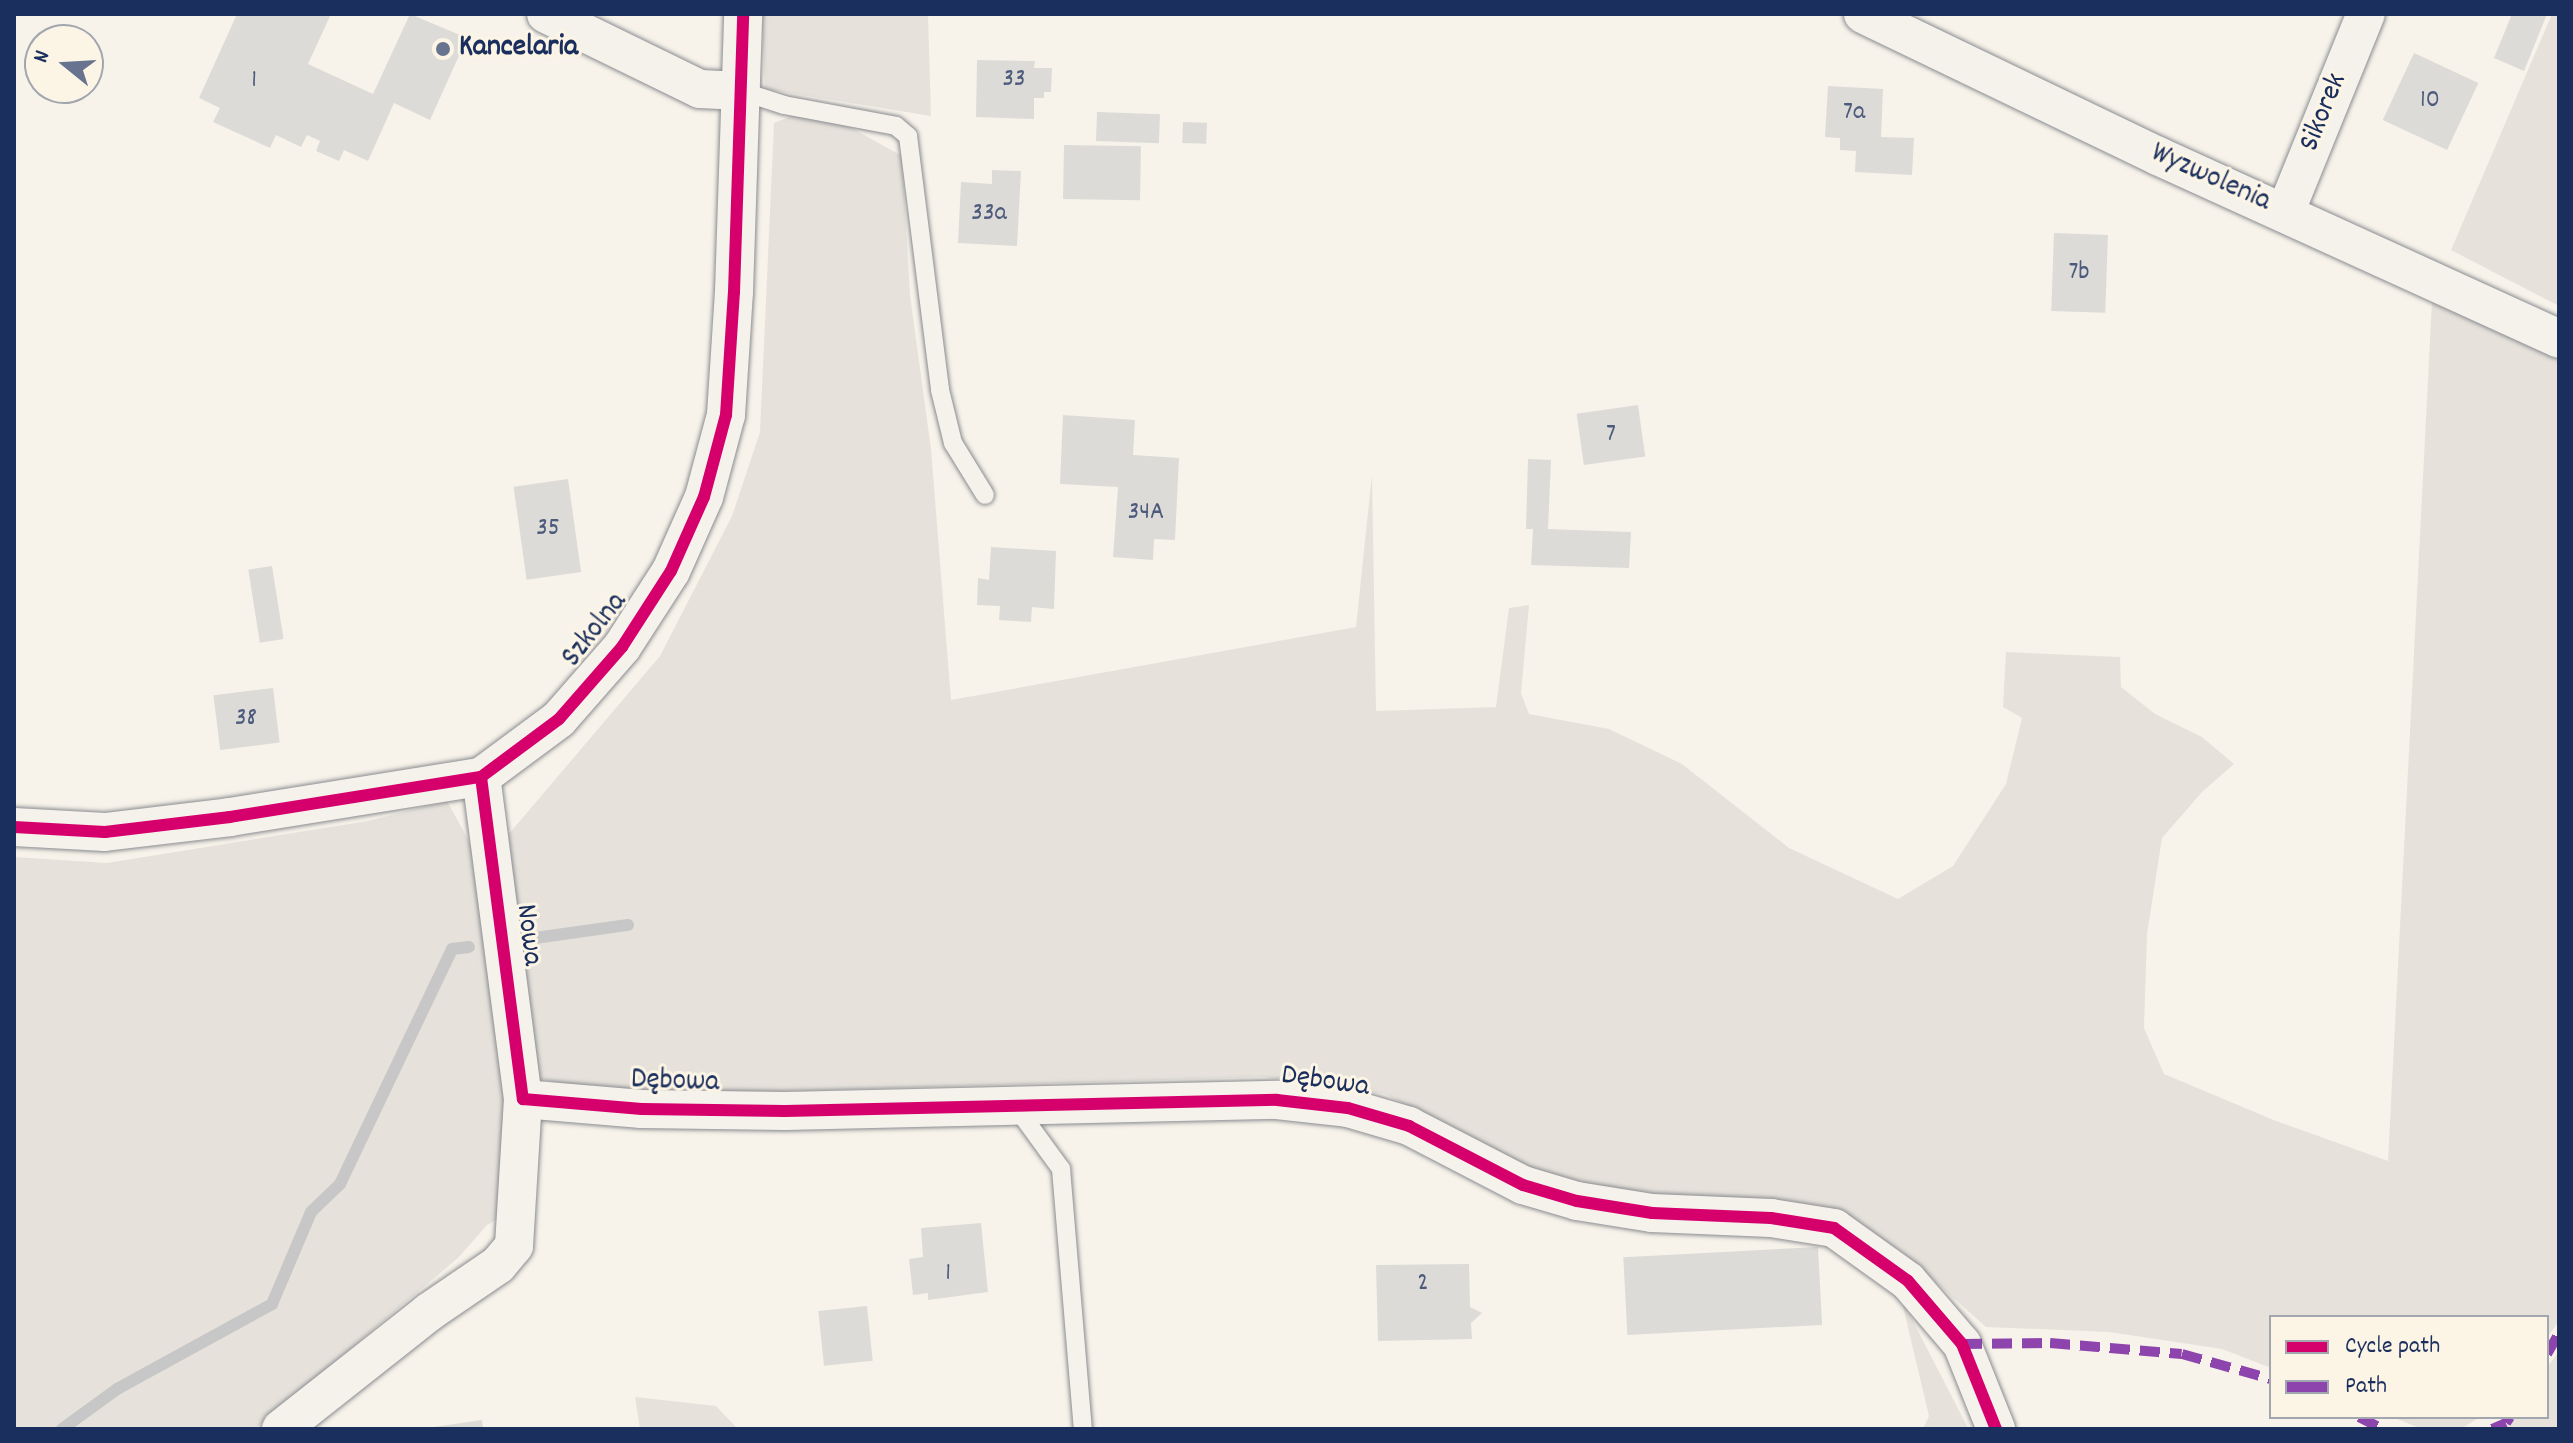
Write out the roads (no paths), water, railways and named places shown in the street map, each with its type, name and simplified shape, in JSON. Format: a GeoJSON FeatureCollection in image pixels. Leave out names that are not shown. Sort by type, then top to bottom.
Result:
{"type":"FeatureCollection","features":[{"type":"Feature","properties":{"kind":"street"},"geometry":{"type":"LineString","coordinates":[[546,14],[700,89],[741,91]]}},
{"type":"Feature","properties":{"kind":"street","name":"Szkolna"},"geometry":{"type":"LineString","coordinates":[[14,827],[105,832],[245,815],[481,777],[559,719],[622,647],[671,571],[704,497],[726,415],[743,14]]}},
{"type":"Feature","properties":{"kind":"street","name":"Wyzwolenia"},"geometry":{"type":"LineString","coordinates":[[1863,14],[2559,339]]}},
{"type":"Feature","properties":{"kind":"street","name":"Sikorek"},"geometry":{"type":"LineString","coordinates":[[2285,213],[2366,14]]}},
{"type":"Feature","properties":{"kind":"street","name":"Nowa"},"geometry":{"type":"LineString","coordinates":[[281,1429],[429,1312],[498,1265],[514,1246],[523,1099],[481,777]]}},
{"type":"Feature","properties":{"kind":"street","name":"Dębowa"},"geometry":{"type":"LineString","coordinates":[[523,1099],[642,1109],[785,1111],[1277,1100],[1348,1108],[1409,1126],[1523,1185],[1577,1201],[1652,1213],[1771,1218],[1834,1228],[1908,1281],[1962,1344],[1996,1429]]}},
{"type":"Feature","properties":{"kind":"lane"},"geometry":{"type":"LineString","coordinates":[[741,91],[784,105],[896,126],[908,136],[940,390],[953,443],[985,495]]}},
{"type":"Feature","properties":{"kind":"lane"},"geometry":{"type":"LineString","coordinates":[[1014,1104],[1061,1169],[1083,1429]]}},
{"type":"Feature","properties":{"kind":"waterway"},"geometry":{"type":"LineString","coordinates":[[535,938],[628,925]]}},
{"type":"Feature","properties":{"kind":"waterway"},"geometry":{"type":"LineString","coordinates":[[62,1429],[117,1389],[272,1304],[311,1212],[340,1184],[452,949],[469,947]]}},
{"type":"Feature","properties":{"kind":"place","name":"Kancelaria"},"geometry":{"type":"Point","coordinates":[443,49]}}]}
